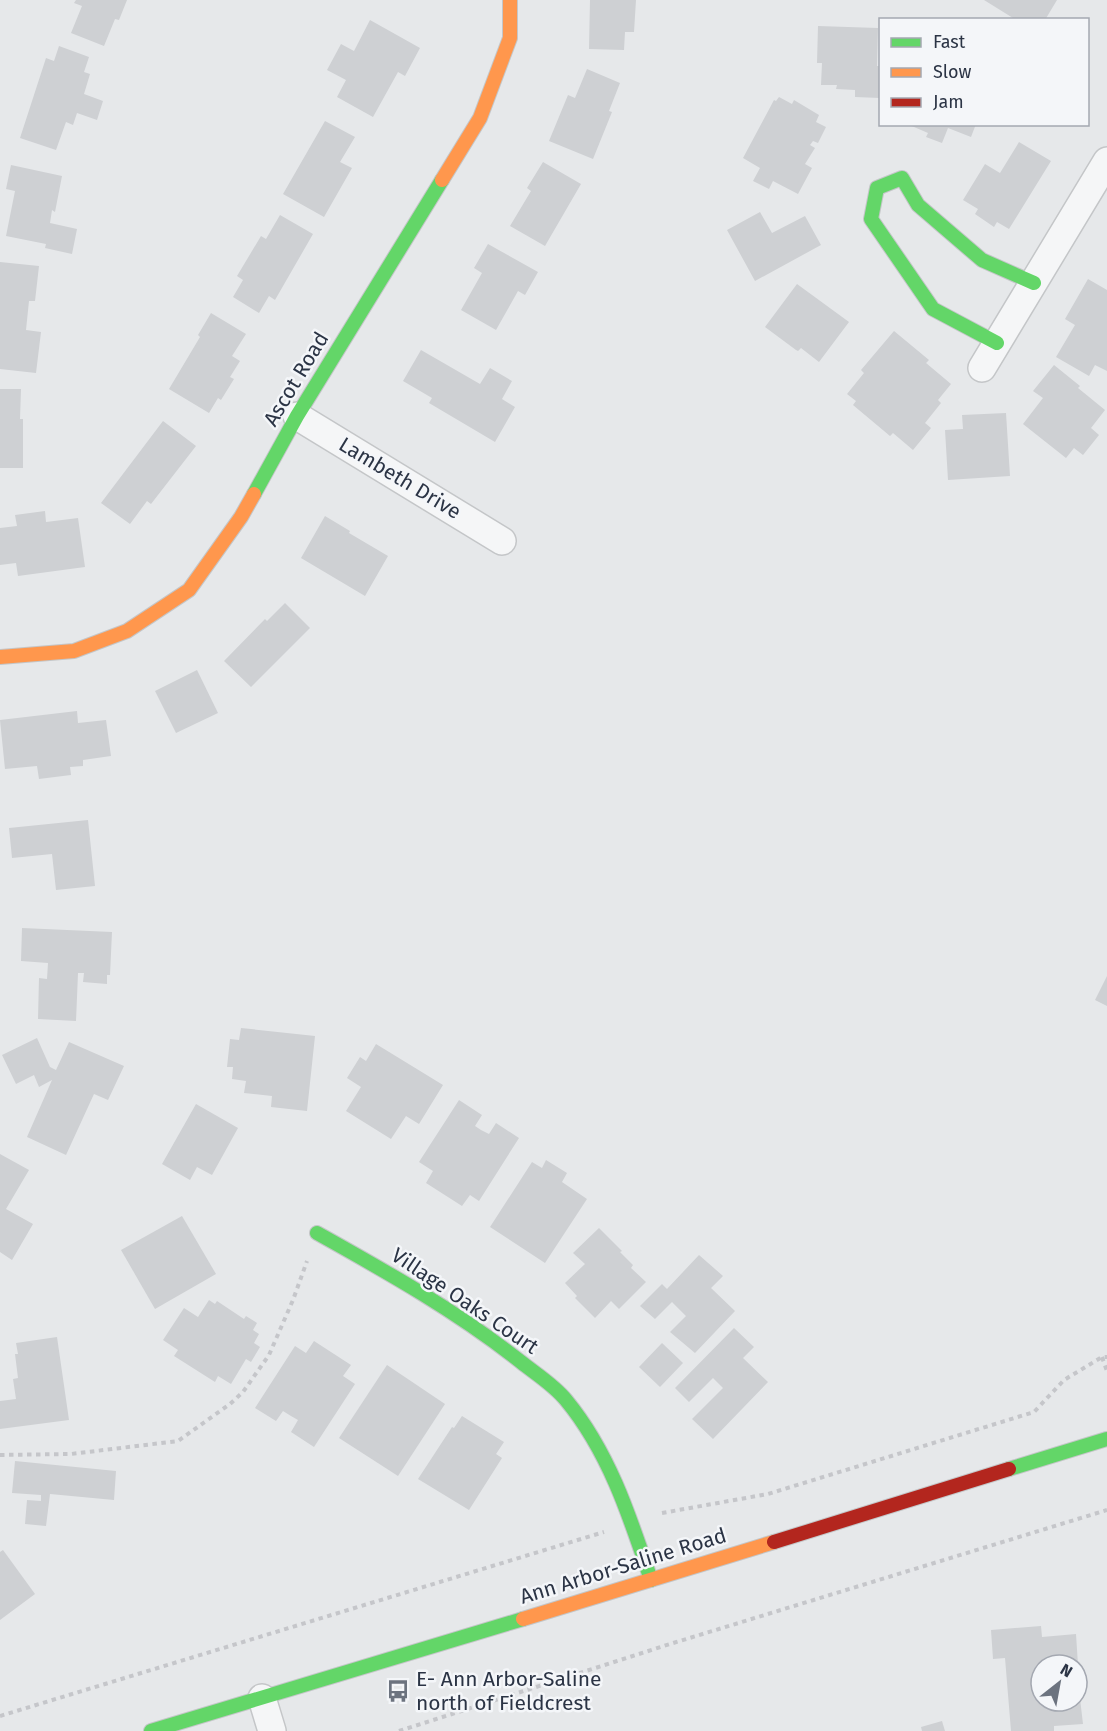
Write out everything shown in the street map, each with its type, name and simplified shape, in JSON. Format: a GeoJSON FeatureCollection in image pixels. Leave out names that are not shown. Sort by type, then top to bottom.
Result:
{"type":"FeatureCollection","features":[{"type":"Feature","properties":{"kind":"street","name":"Ascot Road"},"geometry":{"type":"LineString","coordinates":[[0,657],[74,651],[127,631],[189,590],[241,518],[297,416],[480,118],[510,38],[510,0]]}},
{"type":"Feature","properties":{"kind":"street"},"geometry":{"type":"LineString","coordinates":[[982,368],[1107,160]]}},
{"type":"Feature","properties":{"kind":"street"},"geometry":{"type":"LineString","coordinates":[[997,343],[933,309],[871,219],[876,188],[902,178],[918,205],[982,260],[1034,283]]}},
{"type":"Feature","properties":{"kind":"street","name":"Lambeth Drive"},"geometry":{"type":"LineString","coordinates":[[297,416],[502,540]]}},
{"type":"Feature","properties":{"kind":"street","name":"Village Oaks Court"},"geometry":{"type":"LineString","coordinates":[[317,1233],[377,1266],[500,1344],[565,1399],[601,1452],[622,1497],[651,1580]]}},
{"type":"Feature","properties":{"kind":"street","name":"Ann Arbor-Saline Road"},"geometry":{"type":"LineString","coordinates":[[151,1731],[1107,1439]]}},
{"type":"Feature","properties":{"kind":"street"},"geometry":{"type":"LineString","coordinates":[[262,1698],[272,1731]]}},
{"type":"Feature","properties":{"kind":"path"},"geometry":{"type":"LineString","coordinates":[[0,1455],[71,1454],[178,1442],[243,1392],[269,1355],[293,1300],[317,1233]]}},
{"type":"Feature","properties":{"kind":"path"},"geometry":{"type":"LineString","coordinates":[[655,1515],[670,1510],[768,1494],[1034,1412],[1064,1380],[1105,1357],[1107,1371]]}},
{"type":"Feature","properties":{"kind":"path"},"geometry":{"type":"LineString","coordinates":[[399,1731],[670,1644],[1107,1510]]}},
{"type":"Feature","properties":{"kind":"path"},"geometry":{"type":"LineString","coordinates":[[0,1716],[598,1534]]}},
{"type":"Feature","properties":{"kind":"building"},"geometry":{"type":"Polygon","coordinates":[[[76,0],[127,0],[119,20],[115,19],[104,46],[71,33],[82,6],[74,3],[76,0]]]}},
{"type":"Feature","properties":{"kind":"building"},"geometry":{"type":"Polygon","coordinates":[[[590,0],[636,0],[634,32],[625,32],[624,50],[589,49],[590,0]]]}},
{"type":"Feature","properties":{"kind":"building"},"geometry":{"type":"Polygon","coordinates":[[[984,0],[1057,0],[1046,18],[1013,18],[984,0]]]}},
{"type":"Feature","properties":{"kind":"building"},"geometry":{"type":"Polygon","coordinates":[[[370,20],[420,48],[405,76],[398,72],[373,117],[337,97],[346,80],[327,70],[341,44],[354,51],[370,20]]]}},
{"type":"Feature","properties":{"kind":"building"},"geometry":{"type":"Polygon","coordinates":[[[818,26],[878,28],[879,98],[855,97],[855,90],[836,89],[837,85],[821,85],[822,63],[817,63],[818,26]]]}},
{"type":"Feature","properties":{"kind":"building"},"geometry":{"type":"Polygon","coordinates":[[[59,46],[89,57],[84,72],[90,74],[84,94],[103,101],[97,120],[77,113],[73,125],[66,122],[56,150],[20,138],[46,58],[54,61],[59,46]]]}},
{"type":"Feature","properties":{"kind":"building"},"geometry":{"type":"Polygon","coordinates":[[[587,69],[620,83],[609,111],[612,112],[593,159],[549,141],[568,95],[575,98],[587,69]]]}},
{"type":"Feature","properties":{"kind":"building"},"geometry":{"type":"Polygon","coordinates":[[[779,97],[792,104],[794,100],[819,115],[816,122],[826,127],[818,143],[813,141],[810,145],[815,148],[805,164],[812,168],[798,194],[773,181],[769,189],[753,181],[760,168],[743,158],[774,100],[776,101],[779,97]]]}},
{"type":"Feature","properties":{"kind":"building"},"geometry":{"type":"Polygon","coordinates":[[[325,121],[355,137],[340,162],[352,168],[324,217],[283,194],[325,121]]]}},
{"type":"Feature","properties":{"kind":"building"},"geometry":{"type":"Polygon","coordinates":[[[912,126],[975,126],[971,137],[948,128],[942,143],[926,137],[928,133],[912,126]]]}},
{"type":"Feature","properties":{"kind":"building"},"geometry":{"type":"Polygon","coordinates":[[[1019,142],[1051,161],[1009,229],[997,222],[994,227],[975,214],[978,209],[963,200],[985,164],[1000,173],[1019,142]]]}},
{"type":"Feature","properties":{"kind":"building"},"geometry":{"type":"Polygon","coordinates":[[[543,162],[581,184],[545,246],[510,226],[531,191],[527,188],[543,162]]]}},
{"type":"Feature","properties":{"kind":"building"},"geometry":{"type":"Polygon","coordinates":[[[11,165],[62,176],[55,212],[52,210],[50,223],[77,229],[72,254],[45,248],[46,244],[6,236],[15,191],[6,189],[11,165]]]}},
{"type":"Feature","properties":{"kind":"building"},"geometry":{"type":"Polygon","coordinates":[[[760,212],[772,233],[805,216],[821,245],[755,281],[727,230],[760,212]]]}},
{"type":"Feature","properties":{"kind":"building"},"geometry":{"type":"Polygon","coordinates":[[[280,215],[313,234],[275,300],[269,296],[259,313],[233,297],[243,280],[237,276],[261,236],[266,239],[280,215]]]}},
{"type":"Feature","properties":{"kind":"building"},"geometry":{"type":"Polygon","coordinates":[[[488,244],[538,272],[525,295],[518,291],[496,330],[461,310],[482,273],[474,268],[488,244]]]}},
{"type":"Feature","properties":{"kind":"building"},"geometry":{"type":"Polygon","coordinates":[[[0,262],[39,266],[35,301],[29,301],[26,330],[41,332],[36,373],[0,369],[0,262]]]}},
{"type":"Feature","properties":{"kind":"building"},"geometry":{"type":"Polygon","coordinates":[[[1088,279],[1107,290],[1107,371],[1095,365],[1089,376],[1056,357],[1075,325],[1065,319],[1088,279]]]}},
{"type":"Feature","properties":{"kind":"building"},"geometry":{"type":"Polygon","coordinates":[[[797,284],[849,322],[819,362],[801,348],[796,350],[765,327],[797,284]]]}},
{"type":"Feature","properties":{"kind":"building"},"geometry":{"type":"Polygon","coordinates":[[[211,313],[246,334],[232,356],[240,361],[230,377],[234,379],[221,400],[218,398],[209,413],[169,389],[200,337],[198,335],[211,313]]]}},
{"type":"Feature","properties":{"kind":"building"},"geometry":{"type":"Polygon","coordinates":[[[894,331],[929,360],[926,363],[951,384],[938,400],[941,403],[925,423],[931,428],[913,450],[893,433],[890,436],[853,405],[856,401],[847,394],[864,373],[861,370],[894,331]]]}},
{"type":"Feature","properties":{"kind":"building"},"geometry":{"type":"Polygon","coordinates":[[[421,350],[480,384],[490,368],[512,381],[502,399],[515,407],[495,442],[429,403],[432,398],[403,381],[421,350]]]}},
{"type":"Feature","properties":{"kind":"building"},"geometry":{"type":"Polygon","coordinates":[[[1054,365],[1105,410],[1091,428],[1099,435],[1083,455],[1074,448],[1066,458],[1023,424],[1043,398],[1033,391],[1054,365]]]}},
{"type":"Feature","properties":{"kind":"building"},"geometry":{"type":"Polygon","coordinates":[[[0,389],[21,389],[23,468],[0,468],[0,389]]]}},
{"type":"Feature","properties":{"kind":"building"},"geometry":{"type":"Polygon","coordinates":[[[1006,413],[1010,476],[948,480],[945,430],[963,429],[962,415],[1006,413]]]}},
{"type":"Feature","properties":{"kind":"building"},"geometry":{"type":"Polygon","coordinates":[[[163,421],[196,446],[151,504],[147,501],[130,524],[101,503],[163,421]]]}},
{"type":"Feature","properties":{"kind":"building"},"geometry":{"type":"Polygon","coordinates":[[[45,511],[46,522],[78,518],[85,567],[18,576],[16,563],[0,565],[0,528],[17,526],[15,515],[45,511]]]}},
{"type":"Feature","properties":{"kind":"building"},"geometry":{"type":"Polygon","coordinates":[[[325,516],[388,556],[365,596],[301,558],[325,516]]]}},
{"type":"Feature","properties":{"kind":"building"},"geometry":{"type":"Polygon","coordinates":[[[285,603],[310,628],[251,687],[224,661],[265,619],[267,621],[285,603]]]}},
{"type":"Feature","properties":{"kind":"building"},"geometry":{"type":"Polygon","coordinates":[[[197,670],[218,713],[176,733],[155,691],[197,670]]]}},
{"type":"Feature","properties":{"kind":"building"},"geometry":{"type":"Polygon","coordinates":[[[77,711],[78,723],[106,720],[111,756],[83,760],[83,766],[70,767],[71,775],[39,779],[37,766],[5,769],[0,720],[77,711]]]}},
{"type":"Feature","properties":{"kind":"building"},"geometry":{"type":"Polygon","coordinates":[[[88,820],[95,886],[56,890],[52,854],[12,858],[9,828],[88,820]]]}},
{"type":"Feature","properties":{"kind":"building"},"geometry":{"type":"Polygon","coordinates":[[[22,928],[112,932],[110,975],[107,975],[107,984],[83,982],[84,973],[78,973],[76,1021],[38,1019],[39,978],[47,979],[48,963],[21,961],[22,928]]]}},
{"type":"Feature","properties":{"kind":"building"},"geometry":{"type":"Polygon","coordinates":[[[1107,976],[1107,1006],[1095,1000],[1107,976]]]}},
{"type":"Feature","properties":{"kind":"building"},"geometry":{"type":"Polygon","coordinates":[[[241,1028],[315,1036],[307,1111],[271,1107],[272,1096],[244,1093],[246,1081],[232,1079],[233,1067],[227,1067],[230,1039],[239,1040],[241,1028]]]}},
{"type":"Feature","properties":{"kind":"building"},"geometry":{"type":"Polygon","coordinates":[[[37,1038],[50,1067],[56,1070],[69,1042],[124,1066],[108,1100],[94,1094],[66,1155],[27,1137],[52,1080],[39,1087],[34,1075],[16,1084],[2,1055],[37,1038]]]}},
{"type":"Feature","properties":{"kind":"building"},"geometry":{"type":"Polygon","coordinates":[[[376,1044],[443,1085],[419,1124],[406,1116],[391,1139],[346,1111],[361,1087],[347,1078],[360,1057],[366,1061],[376,1044]]]}},
{"type":"Feature","properties":{"kind":"building"},"geometry":{"type":"Polygon","coordinates":[[[459,1100],[482,1115],[475,1126],[481,1130],[489,1134],[496,1123],[519,1138],[479,1201],[470,1195],[462,1206],[426,1183],[433,1171],[419,1162],[459,1100]]]}},
{"type":"Feature","properties":{"kind":"building"},"geometry":{"type":"Polygon","coordinates":[[[196,1104],[238,1128],[212,1175],[197,1167],[190,1180],[162,1164],[196,1104]]]}},
{"type":"Feature","properties":{"kind":"building"},"geometry":{"type":"Polygon","coordinates":[[[0,1154],[29,1170],[6,1209],[33,1224],[12,1260],[0,1252],[0,1154]]]}},
{"type":"Feature","properties":{"kind":"building"},"geometry":{"type":"Polygon","coordinates":[[[546,1160],[567,1173],[562,1182],[587,1199],[545,1263],[490,1227],[532,1162],[542,1168],[546,1160]]]}},
{"type":"Feature","properties":{"kind":"building"},"geometry":{"type":"Polygon","coordinates":[[[182,1216],[216,1274],[155,1309],[121,1250],[182,1216]]]}},
{"type":"Feature","properties":{"kind":"building"},"geometry":{"type":"Polygon","coordinates":[[[599,1228],[622,1251],[620,1252],[633,1265],[631,1268],[646,1282],[619,1309],[611,1301],[595,1318],[575,1298],[577,1296],[565,1283],[585,1264],[573,1253],[599,1228]]]}},
{"type":"Feature","properties":{"kind":"building"},"geometry":{"type":"Polygon","coordinates":[[[699,1255],[723,1276],[711,1288],[735,1311],[695,1353],[670,1332],[686,1316],[672,1302],[655,1319],[640,1306],[662,1284],[667,1289],[699,1255]]]}},
{"type":"Feature","properties":{"kind":"building"},"geometry":{"type":"Polygon","coordinates":[[[209,1300],[215,1304],[217,1301],[244,1319],[246,1316],[257,1323],[253,1330],[259,1334],[254,1343],[260,1347],[251,1362],[246,1359],[231,1384],[218,1376],[215,1382],[174,1356],[178,1350],[163,1340],[184,1308],[198,1317],[209,1300]]]}},
{"type":"Feature","properties":{"kind":"building"},"geometry":{"type":"Polygon","coordinates":[[[734,1328],[754,1347],[743,1358],[768,1382],[713,1439],[692,1419],[723,1388],[713,1378],[689,1402],[675,1388],[734,1328]]]}},
{"type":"Feature","properties":{"kind":"building"},"geometry":{"type":"Polygon","coordinates":[[[57,1337],[69,1420],[0,1429],[0,1401],[16,1399],[13,1379],[18,1378],[16,1343],[57,1337]]]}},
{"type":"Feature","properties":{"kind":"building"},"geometry":{"type":"Polygon","coordinates":[[[314,1341],[351,1365],[343,1376],[355,1384],[314,1447],[291,1432],[298,1420],[283,1411],[276,1421],[255,1408],[295,1346],[306,1353],[314,1341]]]}},
{"type":"Feature","properties":{"kind":"building"},"geometry":{"type":"Polygon","coordinates":[[[662,1343],[683,1363],[660,1387],[639,1367],[662,1343]]]}},
{"type":"Feature","properties":{"kind":"building"},"geometry":{"type":"Polygon","coordinates":[[[387,1365],[445,1404],[398,1476],[339,1438],[387,1365]]]}},
{"type":"Feature","properties":{"kind":"building"},"geometry":{"type":"Polygon","coordinates":[[[462,1416],[504,1442],[496,1454],[502,1458],[469,1510],[418,1479],[452,1427],[454,1428],[462,1416]]]}},
{"type":"Feature","properties":{"kind":"building"},"geometry":{"type":"Polygon","coordinates":[[[15,1461],[116,1471],[114,1500],[50,1494],[46,1526],[25,1524],[27,1500],[41,1501],[41,1495],[12,1493],[15,1461]]]}},
{"type":"Feature","properties":{"kind":"building"},"geometry":{"type":"Polygon","coordinates":[[[3,1550],[35,1594],[0,1620],[0,1552],[3,1550]]]}},
{"type":"Feature","properties":{"kind":"building"},"geometry":{"type":"Polygon","coordinates":[[[1041,1626],[1042,1637],[1076,1634],[1077,1653],[1029,1653],[1029,1713],[1082,1713],[1083,1724],[1054,1726],[1054,1731],[1011,1731],[1005,1658],[993,1659],[991,1630],[1041,1626]]]}},
{"type":"Feature","properties":{"kind":"building"},"geometry":{"type":"Polygon","coordinates":[[[942,1721],[945,1731],[922,1731],[921,1727],[942,1721]]]}},
{"type":"Feature","properties":{"kind":"traffic: fast"},"geometry":{"type":"LineString","coordinates":[[997,343],[933,309],[871,219],[877,188],[902,178],[918,205],[982,260],[1034,283]]}},
{"type":"Feature","properties":{"kind":"traffic: fast"},"geometry":{"type":"LineString","coordinates":[[254,494],[297,416],[442,180]]}},
{"type":"Feature","properties":{"kind":"traffic: fast"},"geometry":{"type":"LineString","coordinates":[[317,1233],[447,1309],[545,1380],[561,1395],[581,1420],[606,1463],[626,1509],[651,1580]]}},
{"type":"Feature","properties":{"kind":"traffic: fast"},"geometry":{"type":"LineString","coordinates":[[1009,1469],[1107,1439]]}},
{"type":"Feature","properties":{"kind":"traffic: fast"},"geometry":{"type":"LineString","coordinates":[[151,1731],[523,1619]]}},
{"type":"Feature","properties":{"kind":"traffic: slow"},"geometry":{"type":"LineString","coordinates":[[442,180],[480,118],[510,38],[510,0]]}},
{"type":"Feature","properties":{"kind":"traffic: slow"},"geometry":{"type":"LineString","coordinates":[[0,657],[74,651],[127,631],[189,590],[241,517],[254,494]]}},
{"type":"Feature","properties":{"kind":"traffic: slow"},"geometry":{"type":"LineString","coordinates":[[523,1619],[774,1542]]}},
{"type":"Feature","properties":{"kind":"traffic: jam"},"geometry":{"type":"LineString","coordinates":[[774,1542],[1009,1469]]}},
{"type":"Feature","properties":{"kind":"place","name":"E- Ann Arbor-Saline north of Fieldcrest"},"geometry":{"type":"Point","coordinates":[398,1691]}}]}
